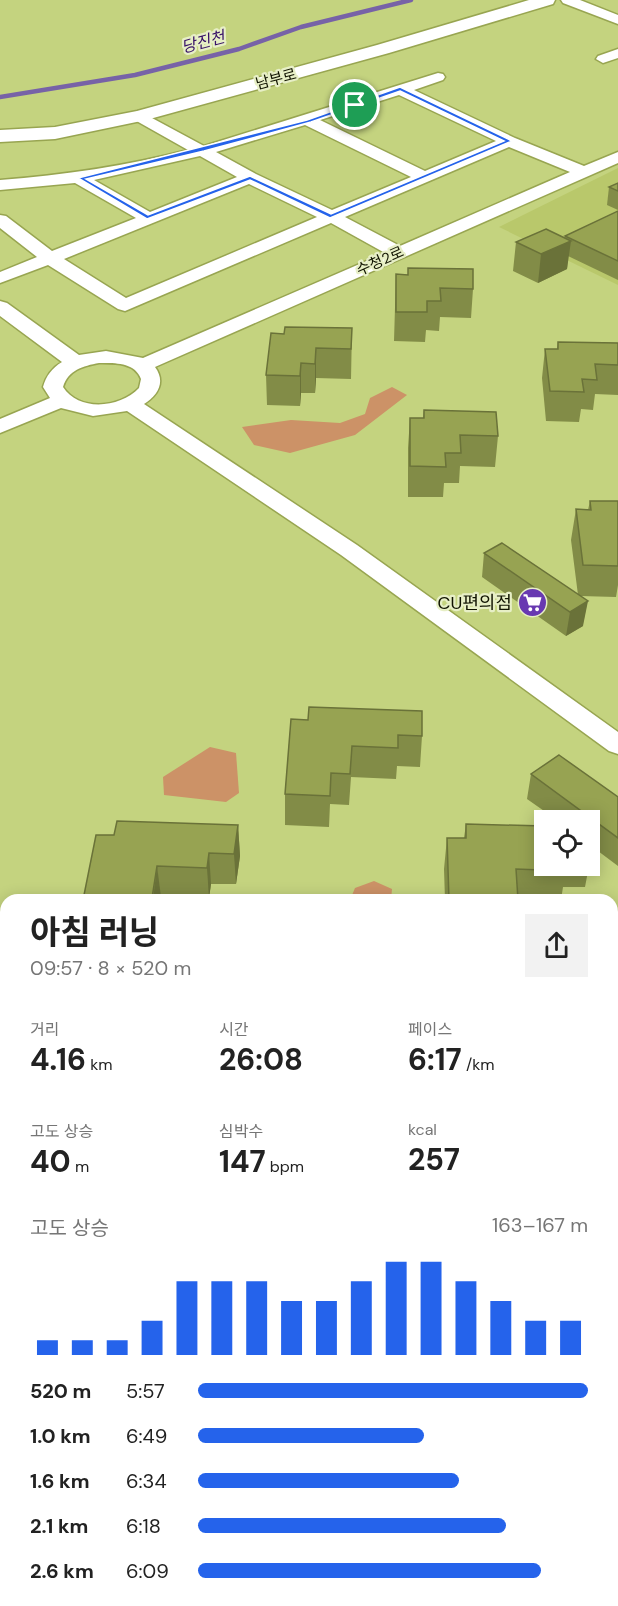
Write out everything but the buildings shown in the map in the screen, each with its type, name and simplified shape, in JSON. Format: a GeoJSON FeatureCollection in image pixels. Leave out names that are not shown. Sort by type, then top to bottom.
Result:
{"type":"FeatureCollection","features":[{"type":"Feature","properties":{"kind":"main road","name":"남부로"},"geometry":{"type":"LineString","coordinates":[[0,136],[55,133],[140,116],[383,50],[546,0]]}},
{"type":"Feature","properties":{"kind":"street"},"geometry":{"type":"LineString","coordinates":[[567,0],[618,20]]}},
{"type":"Feature","properties":{"kind":"street"},"geometry":{"type":"LineString","coordinates":[[603,60],[618,53]]}},
{"type":"Feature","properties":{"kind":"street"},"geometry":{"type":"LineString","coordinates":[[0,185],[81,178],[202,150],[309,121],[438,77]]}},
{"type":"Feature","properties":{"kind":"street"},"geometry":{"type":"LineString","coordinates":[[400,89],[509,141],[584,172]]}},
{"type":"Feature","properties":{"kind":"street"},"geometry":{"type":"LineString","coordinates":[[140,116],[250,178],[330,216],[399,253]]}},
{"type":"Feature","properties":{"kind":"street"},"geometry":{"type":"LineString","coordinates":[[309,121],[422,176]]}},
{"type":"Feature","properties":{"kind":"street"},"geometry":{"type":"LineString","coordinates":[[0,220],[48,257],[125,305],[422,176],[509,141]]}},
{"type":"Feature","properties":{"kind":"street","name":"수청2로"},"geometry":{"type":"LineString","coordinates":[[142,366],[618,157]]}},
{"type":"Feature","properties":{"kind":"street"},"geometry":{"type":"LineString","coordinates":[[81,178],[147,217]]}},
{"type":"Feature","properties":{"kind":"street"},"geometry":{"type":"LineString","coordinates":[[0,278],[147,217],[250,178]]}},
{"type":"Feature","properties":{"kind":"street"},"geometry":{"type":"LineString","coordinates":[[0,307],[75,363]]}},
{"type":"Feature","properties":{"kind":"street"},"geometry":{"type":"LineString","coordinates":[[111,357],[134,361],[149,373],[151,381],[149,389],[130,404],[116,408],[93,410],[72,406],[56,394],[54,380],[75,363],[111,357]]}},
{"type":"Feature","properties":{"kind":"street"},"geometry":{"type":"LineString","coordinates":[[0,427],[62,400]]}},
{"type":"Feature","properties":{"kind":"street"},"geometry":{"type":"LineString","coordinates":[[130,404],[349,550],[618,745]]}},
{"type":"Feature","properties":{"kind":"shaded area"},"geometry":{"type":"Polygon","coordinates":[[[618,168],[618,285],[499,227],[618,168]]]}},
{"type":"Feature","properties":{"kind":"shaded area"},"geometry":{"type":"Polygon","coordinates":[[[392,387],[407,395],[355,435],[290,453],[254,445],[242,427],[291,420],[340,423],[365,414],[370,398],[392,387]]]}},
{"type":"Feature","properties":{"kind":"shaded area"},"geometry":{"type":"Polygon","coordinates":[[[210,747],[236,753],[239,793],[226,802],[164,795],[163,777],[210,747]]]}},
{"type":"Feature","properties":{"kind":"shaded area"},"geometry":{"type":"Polygon","coordinates":[[[374,881],[392,889],[392,894],[352,894],[355,888],[374,881]]]}},
{"type":"Feature","properties":{"kind":"waterway","name":"당진천"},"geometry":{"type":"LineString","coordinates":[[0,97],[135,75],[239,49],[301,27],[411,0]]}},
{"type":"Feature","properties":{"kind":"place","name":"CU편의점"},"geometry":{"type":"Point","coordinates":[533,603]}},
{"type":"Feature","properties":{"kind":"route"},"geometry":{"type":"LineString","coordinates":[[400,89],[509,141],[330,216],[250,178],[147,217],[81,178],[202,150],[309,121],[355,105],[400,89]]}}]}
